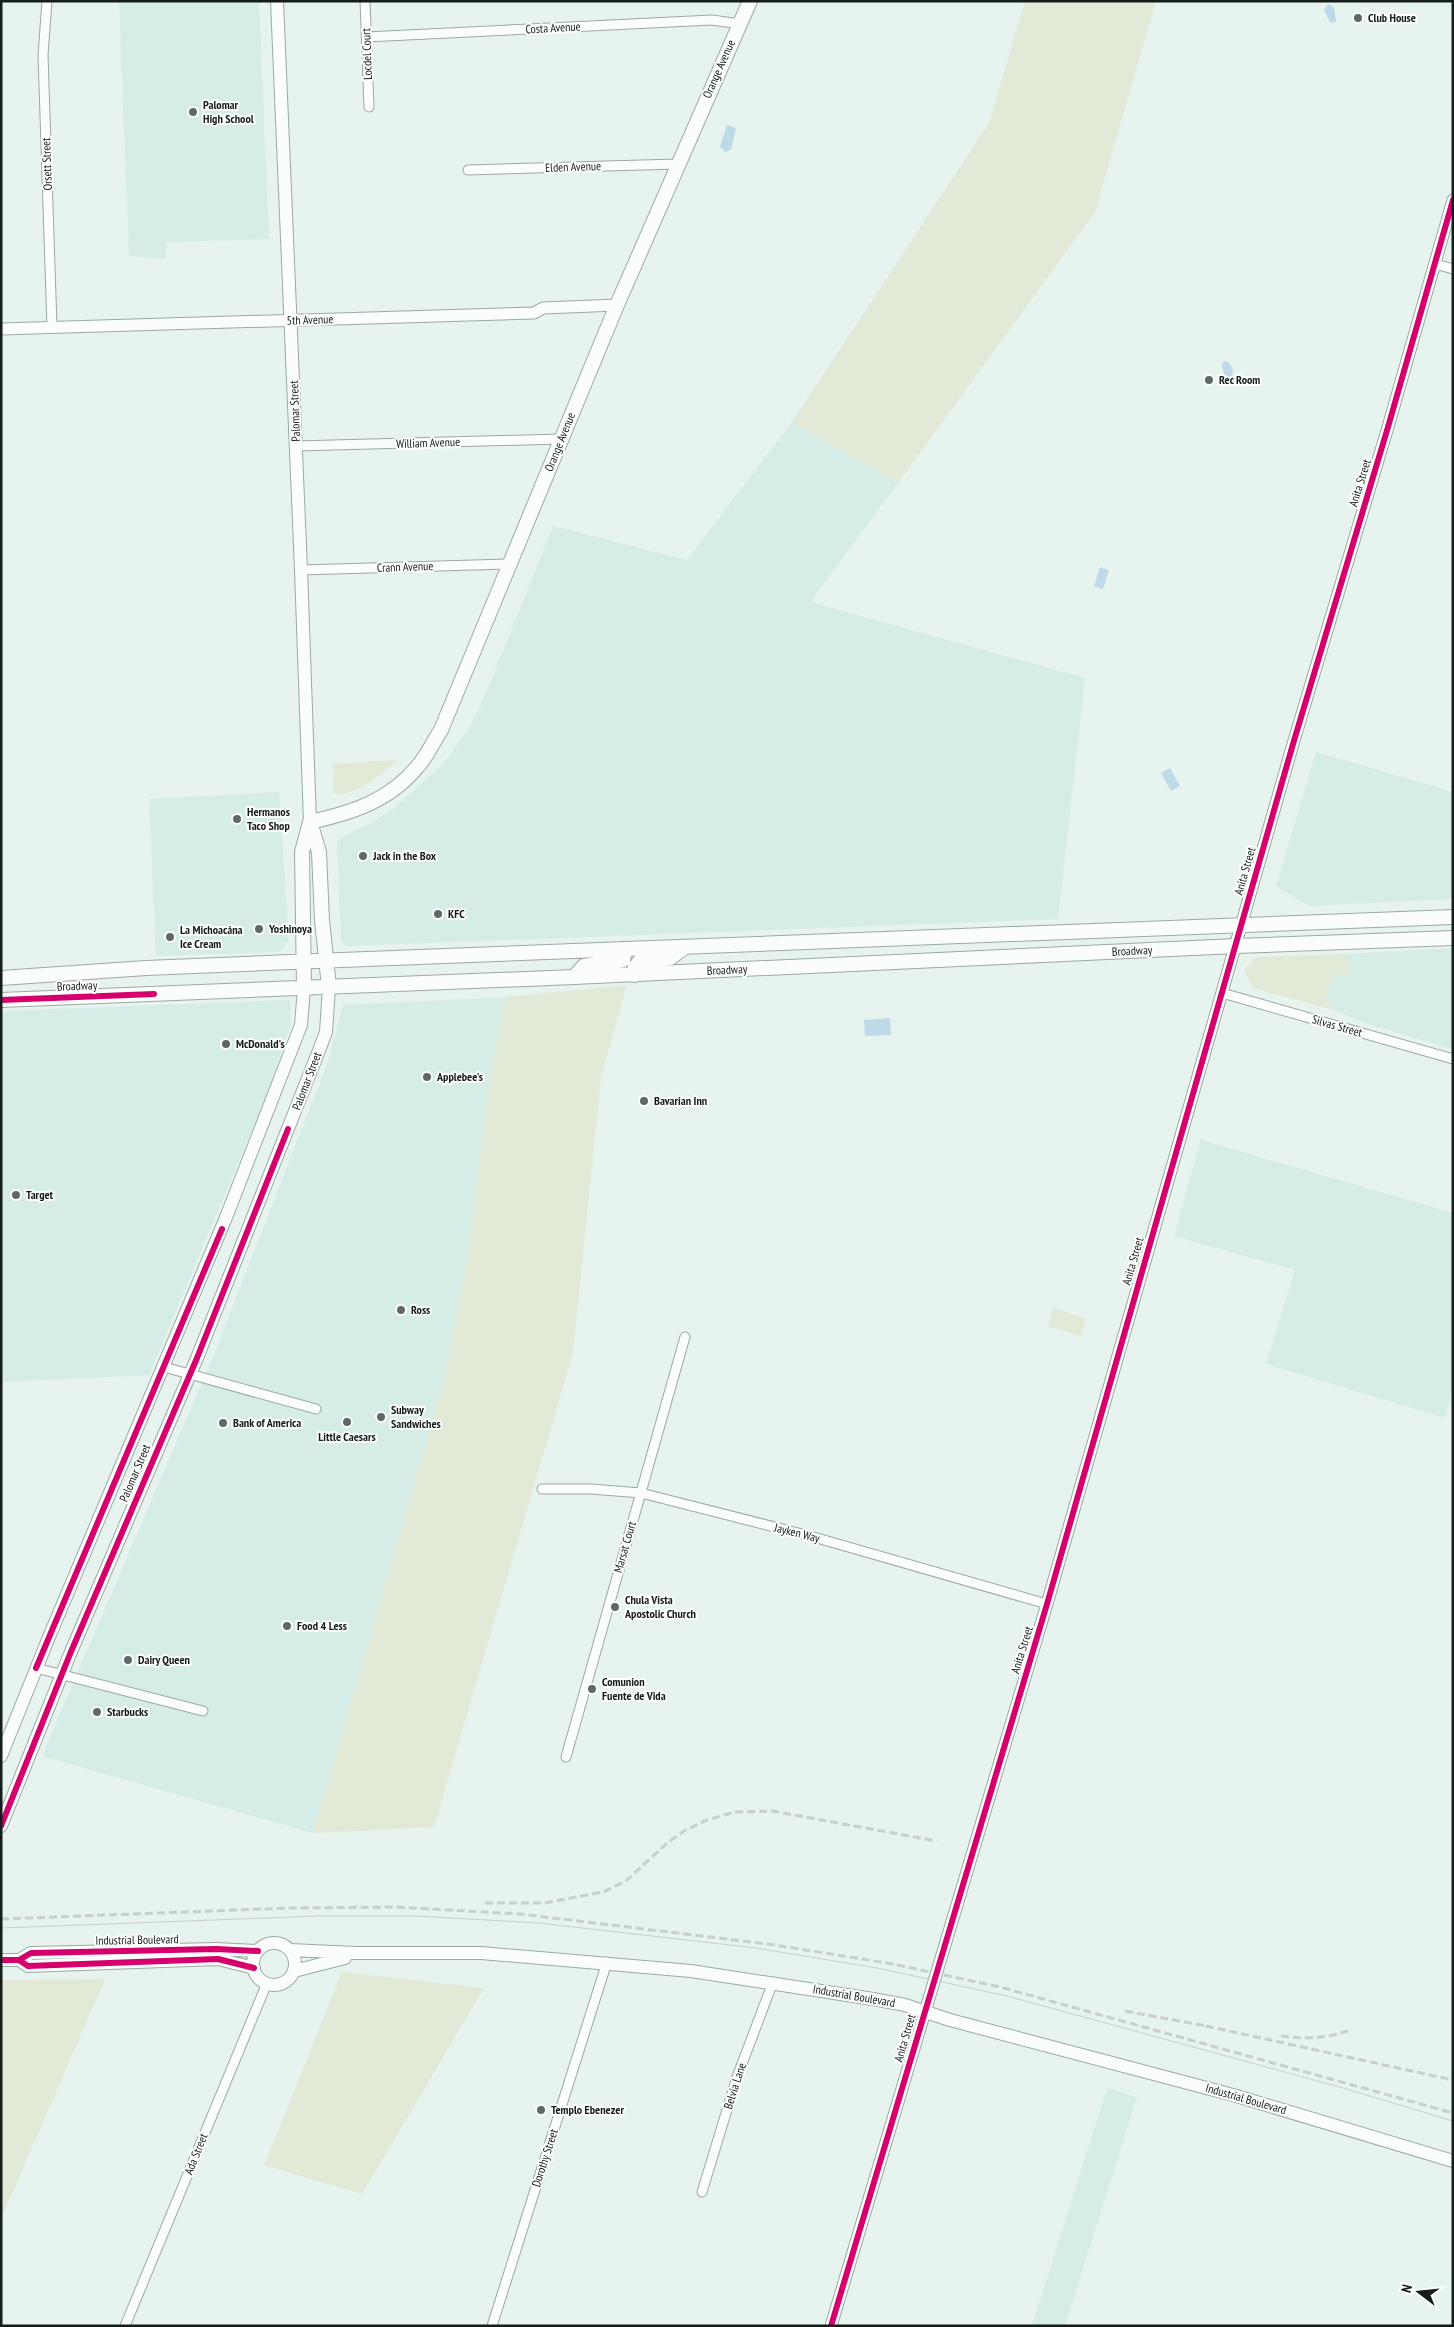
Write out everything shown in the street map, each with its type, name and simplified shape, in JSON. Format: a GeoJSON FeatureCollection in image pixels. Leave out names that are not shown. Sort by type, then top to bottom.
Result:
{"type":"FeatureCollection","features":[{"type":"Feature","properties":{"kind":"main road","name":"Palomar Street"},"geometry":{"type":"LineString","coordinates":[[1,1826],[62,1674],[250,1227],[326,1032],[329,987],[322,920],[320,852],[310,822],[277,1]]}},
{"type":"Feature","properties":{"kind":"main road","name":"Orange Avenue"},"geometry":{"type":"LineString","coordinates":[[310,822],[348,814],[380,798],[405,779],[418,766],[441,730],[560,439],[750,1]]}},
{"type":"Feature","properties":{"kind":"main road","name":"Palomar Street"},"geometry":{"type":"LineString","coordinates":[[1,1756],[36,1668],[225,1220],[301,1025],[305,961],[302,852],[310,822]]}},
{"type":"Feature","properties":{"kind":"main road","name":"Broadway"},"geometry":{"type":"LineString","coordinates":[[2,978],[146,968],[327,960],[1453,917]]}},
{"type":"Feature","properties":{"kind":"main road","name":"Broadway"},"geometry":{"type":"LineString","coordinates":[[3,1000],[635,975],[1236,946],[1453,938]]}},
{"type":"Feature","properties":{"kind":"main road"},"geometry":{"type":"LineString","coordinates":[[886,939],[886,963]]}},
{"type":"Feature","properties":{"kind":"main road"},"geometry":{"type":"LineString","coordinates":[[635,975],[635,967],[640,961],[670,958],[685,947]]}},
{"type":"Feature","properties":{"kind":"main road"},"geometry":{"type":"LineString","coordinates":[[574,977],[584,966],[623,960],[625,949]]}},
{"type":"Feature","properties":{"kind":"main road"},"geometry":{"type":"LineString","coordinates":[[2,978],[3,1000]]}},
{"type":"Feature","properties":{"kind":"main road","name":"Industrial Boulevard"},"geometry":{"type":"LineString","coordinates":[[1,1960],[19,1960],[31,1953],[216,1949],[258,1951],[262,1946],[274,1943],[286,1946],[290,1950],[356,1953],[481,1953],[607,1962],[773,1982],[873,1999],[925,2012],[1261,2103],[1453,2161]]}},
{"type":"Feature","properties":{"kind":"main road"},"geometry":{"type":"LineString","coordinates":[[290,1950],[295,1964],[294,1971]]}},
{"type":"Feature","properties":{"kind":"main road"},"geometry":{"type":"LineString","coordinates":[[258,1951],[254,1968],[261,1980],[267,1983]]}},
{"type":"Feature","properties":{"kind":"main road","name":"Industrial Boulevard"},"geometry":{"type":"LineString","coordinates":[[267,1983],[280,1984],[286,1981],[294,1971],[356,1953]]}},
{"type":"Feature","properties":{"kind":"main road","name":"Industrial Boulevard"},"geometry":{"type":"LineString","coordinates":[[19,1960],[28,1966],[218,1959],[254,1968]]}},
{"type":"Feature","properties":{"kind":"street","name":"Orsett Street"},"geometry":{"type":"LineString","coordinates":[[47,1],[43,55],[52,327]]}},
{"type":"Feature","properties":{"kind":"street","name":"Locdel Court"},"geometry":{"type":"LineString","coordinates":[[365,1],[369,106]]}},
{"type":"Feature","properties":{"kind":"street","name":"Costa Avenue"},"geometry":{"type":"LineString","coordinates":[[366,36],[712,20],[740,24]]}},
{"type":"Feature","properties":{"kind":"street","name":"Elden Avenue"},"geometry":{"type":"LineString","coordinates":[[468,170],[678,164]]}},
{"type":"Feature","properties":{"kind":"street","name":"Anita Street"},"geometry":{"type":"LineString","coordinates":[[831,2326],[1047,1604],[1222,993],[1453,200]]}},
{"type":"Feature","properties":{"kind":"street"},"geometry":{"type":"LineString","coordinates":[[1435,264],[1453,269]]}},
{"type":"Feature","properties":{"kind":"street","name":"5th Avenue"},"geometry":{"type":"LineString","coordinates":[[1,329],[534,313],[544,308],[617,305]]}},
{"type":"Feature","properties":{"kind":"street","name":"William Avenue"},"geometry":{"type":"LineString","coordinates":[[296,446],[560,439]]}},
{"type":"Feature","properties":{"kind":"street","name":"Crann Avenue"},"geometry":{"type":"LineString","coordinates":[[301,570],[508,564]]}},
{"type":"Feature","properties":{"kind":"street","name":"Silvas Street"},"geometry":{"type":"LineString","coordinates":[[1222,993],[1453,1059]]}},
{"type":"Feature","properties":{"kind":"street","name":"Marsat Court"},"geometry":{"type":"LineString","coordinates":[[566,1757],[684,1337]]}},
{"type":"Feature","properties":{"kind":"street"},"geometry":{"type":"LineString","coordinates":[[164,1367],[316,1409]]}},
{"type":"Feature","properties":{"kind":"street","name":"Jayken Way"},"geometry":{"type":"LineString","coordinates":[[542,1489],[591,1489],[641,1493],[810,1536],[1047,1604]]}},
{"type":"Feature","properties":{"kind":"street"},"geometry":{"type":"LineString","coordinates":[[36,1668],[203,1711]]}},
{"type":"Feature","properties":{"kind":"street","name":"Dorothy Street"},"geometry":{"type":"LineString","coordinates":[[492,2326],[607,1962]]}},
{"type":"Feature","properties":{"kind":"street","name":"Belvia Lane"},"geometry":{"type":"LineString","coordinates":[[702,2192],[737,2077],[773,1982]]}},
{"type":"Feature","properties":{"kind":"street","name":"Ada Street"},"geometry":{"type":"LineString","coordinates":[[125,2326],[267,1983]]}},
{"type":"Feature","properties":{"kind":"shaded area","name":"Palomar High School"},"geometry":{"type":"Polygon","coordinates":[[[137,1],[259,1],[269,239],[166,242],[166,259],[129,256],[119,3],[137,1]]]}},
{"type":"Feature","properties":{"kind":"shaded area"},"geometry":{"type":"Polygon","coordinates":[[[1025,1],[1156,1],[1095,212],[898,483],[792,422],[989,123],[1025,1]]]}},
{"type":"Feature","properties":{"kind":"shaded area"},"geometry":{"type":"Polygon","coordinates":[[[792,422],[898,483],[810,602],[1085,678],[1058,919],[347,946],[341,941],[337,843],[340,838],[373,822],[393,809],[443,764],[468,730],[482,703],[553,526],[687,560],[792,422]]]}},
{"type":"Feature","properties":{"kind":"shaded area"},"geometry":{"type":"Polygon","coordinates":[[[1316,752],[1453,792],[1453,899],[1309,906],[1276,886],[1316,752]]]}},
{"type":"Feature","properties":{"kind":"shaded area"},"geometry":{"type":"Polygon","coordinates":[[[397,760],[359,788],[342,794],[334,793],[333,764],[397,760]]]}},
{"type":"Feature","properties":{"kind":"shaded area"},"geometry":{"type":"Polygon","coordinates":[[[279,792],[289,940],[279,952],[156,956],[149,799],[279,792]]]}},
{"type":"Feature","properties":{"kind":"shaded area"},"geometry":{"type":"Polygon","coordinates":[[[1453,948],[1453,1049],[1371,1025],[1334,1010],[1334,1002],[1326,1001],[1334,972],[1350,972],[1346,954],[1453,948]]]}},
{"type":"Feature","properties":{"kind":"shaded area"},"geometry":{"type":"Polygon","coordinates":[[[1346,954],[1350,971],[1345,977],[1334,972],[1326,1001],[1334,1002],[1334,1010],[1253,988],[1244,970],[1257,957],[1346,954]]]}},
{"type":"Feature","properties":{"kind":"shaded area"},"geometry":{"type":"Polygon","coordinates":[[[627,985],[601,1077],[573,1353],[434,1827],[313,1833],[444,1381],[467,1260],[488,1091],[506,997],[627,985]]]}},
{"type":"Feature","properties":{"kind":"shaded area"},"geometry":{"type":"Polygon","coordinates":[[[506,997],[488,1091],[467,1260],[444,1381],[313,1833],[42,1756],[215,1352],[328,1062],[343,1005],[506,997]]]}},
{"type":"Feature","properties":{"kind":"shaded area"},"geometry":{"type":"Polygon","coordinates":[[[290,1000],[291,1024],[269,1089],[149,1375],[1,1382],[1,1011],[290,1000]]]}},
{"type":"Feature","properties":{"kind":"shaded area"},"geometry":{"type":"Polygon","coordinates":[[[1201,1139],[1453,1213],[1453,1389],[1445,1418],[1266,1364],[1295,1270],[1174,1236],[1201,1139]]]}},
{"type":"Feature","properties":{"kind":"shaded area"},"geometry":{"type":"Polygon","coordinates":[[[1053,1308],[1086,1319],[1081,1336],[1048,1326],[1053,1308]]]}},
{"type":"Feature","properties":{"kind":"shaded area"},"geometry":{"type":"Polygon","coordinates":[[[342,1972],[484,1988],[362,2194],[264,2165],[342,1972]]]}},
{"type":"Feature","properties":{"kind":"shaded area"},"geometry":{"type":"Polygon","coordinates":[[[105,1979],[1,2219],[1,1980],[105,1979]]]}},
{"type":"Feature","properties":{"kind":"shaded area"},"geometry":{"type":"Polygon","coordinates":[[[1107,2088],[1137,2097],[1065,2326],[1032,2326],[1107,2088]]]}},
{"type":"Feature","properties":{"kind":"water"},"geometry":{"type":"Polygon","coordinates":[[[1328,4],[1334,7],[1336,21],[1332,23],[1324,10],[1328,4]]]}},
{"type":"Feature","properties":{"kind":"water"},"geometry":{"type":"Polygon","coordinates":[[[727,125],[736,128],[731,150],[725,152],[720,146],[727,125]]]}},
{"type":"Feature","properties":{"kind":"water"},"geometry":{"type":"Polygon","coordinates":[[[1224,361],[1228,362],[1232,367],[1233,374],[1231,378],[1224,374],[1222,365],[1224,361]]]}},
{"type":"Feature","properties":{"kind":"water"},"geometry":{"type":"Polygon","coordinates":[[[1100,567],[1109,570],[1103,589],[1094,586],[1100,567]]]}},
{"type":"Feature","properties":{"kind":"water"},"geometry":{"type":"Polygon","coordinates":[[[1170,768],[1180,786],[1171,791],[1161,773],[1170,768]]]}},
{"type":"Feature","properties":{"kind":"water"},"geometry":{"type":"Polygon","coordinates":[[[890,1018],[891,1035],[865,1036],[864,1020],[890,1018]]]}},
{"type":"Feature","properties":{"kind":"tram line"},"geometry":{"type":"LineString","coordinates":[[1,1928],[320,1916],[416,1916],[539,1923],[756,1948],[877,1968],[1007,1996],[1343,2088],[1453,2121]]}},
{"type":"Feature","properties":{"kind":"railway"},"geometry":{"type":"LineString","coordinates":[[485,1903],[545,1903],[603,1892],[626,1881],[666,1844],[684,1831],[707,1820],[735,1812],[772,1811],[937,1841]]}},
{"type":"Feature","properties":{"kind":"railway"},"geometry":{"type":"LineString","coordinates":[[1,1919],[290,1908],[396,1907],[520,1914],[768,1944],[893,1964],[1000,1987],[1453,2113]]}},
{"type":"Feature","properties":{"kind":"railway"},"geometry":{"type":"LineString","coordinates":[[1125,2011],[1212,2027]]}},
{"type":"Feature","properties":{"kind":"railway"},"geometry":{"type":"LineString","coordinates":[[1206,2026],[1453,2080]]}},
{"type":"Feature","properties":{"kind":"railway"},"geometry":{"type":"LineString","coordinates":[[1281,2036],[1316,2038],[1350,2030]]}},
{"type":"Feature","properties":{"kind":"cycle path"},"geometry":{"type":"LineString","coordinates":[[831,2326],[1047,1604],[1293,744],[1388,427],[1453,200]]}},
{"type":"Feature","properties":{"kind":"cycle path"},"geometry":{"type":"LineString","coordinates":[[1,1000],[154,994]]}},
{"type":"Feature","properties":{"kind":"cycle path"},"geometry":{"type":"LineString","coordinates":[[1,1826],[70,1654],[197,1358],[288,1129]]}},
{"type":"Feature","properties":{"kind":"cycle path"},"geometry":{"type":"LineString","coordinates":[[36,1668],[222,1229]]}},
{"type":"Feature","properties":{"kind":"cycle path"},"geometry":{"type":"LineString","coordinates":[[1,1960],[19,1960],[31,1953],[216,1949],[258,1951]]}},
{"type":"Feature","properties":{"kind":"cycle path"},"geometry":{"type":"LineString","coordinates":[[19,1960],[28,1966],[218,1959],[254,1968]]}},
{"type":"Feature","properties":{"kind":"place","name":"Club House"},"geometry":{"type":"Point","coordinates":[1358,18]}},
{"type":"Feature","properties":{"kind":"place","name":"Palomar High School"},"geometry":{"type":"Point","coordinates":[193,112]}},
{"type":"Feature","properties":{"kind":"place","name":"Rec Room"},"geometry":{"type":"Point","coordinates":[1209,380]}},
{"type":"Feature","properties":{"kind":"place","name":"Hermanos Taco Shop"},"geometry":{"type":"Point","coordinates":[237,819]}},
{"type":"Feature","properties":{"kind":"place","name":"Jack in the Box"},"geometry":{"type":"Point","coordinates":[363,856]}},
{"type":"Feature","properties":{"kind":"place","name":"KFC"},"geometry":{"type":"Point","coordinates":[438,914]}},
{"type":"Feature","properties":{"kind":"place","name":"Yoshinoya"},"geometry":{"type":"Point","coordinates":[259,929]}},
{"type":"Feature","properties":{"kind":"place","name":"La Michoacána Ice Cream"},"geometry":{"type":"Point","coordinates":[170,937]}},
{"type":"Feature","properties":{"kind":"place","name":"McDonald's"},"geometry":{"type":"Point","coordinates":[226,1044]}},
{"type":"Feature","properties":{"kind":"place","name":"Applebee's"},"geometry":{"type":"Point","coordinates":[427,1077]}},
{"type":"Feature","properties":{"kind":"place","name":"Bavarian Inn"},"geometry":{"type":"Point","coordinates":[644,1101]}},
{"type":"Feature","properties":{"kind":"place","name":"Target"},"geometry":{"type":"Point","coordinates":[16,1195]}},
{"type":"Feature","properties":{"kind":"place","name":"Ross"},"geometry":{"type":"Point","coordinates":[401,1310]}},
{"type":"Feature","properties":{"kind":"place","name":"Subway Sandwiches"},"geometry":{"type":"Point","coordinates":[381,1417]}},
{"type":"Feature","properties":{"kind":"place","name":"Little Caesars"},"geometry":{"type":"Point","coordinates":[347,1422]}},
{"type":"Feature","properties":{"kind":"place","name":"Bank of America"},"geometry":{"type":"Point","coordinates":[223,1423]}},
{"type":"Feature","properties":{"kind":"place","name":"Chula Vista Apostolic Church"},"geometry":{"type":"Point","coordinates":[615,1607]}},
{"type":"Feature","properties":{"kind":"place","name":"Food 4 Less"},"geometry":{"type":"Point","coordinates":[287,1626]}},
{"type":"Feature","properties":{"kind":"place","name":"Dairy Queen"},"geometry":{"type":"Point","coordinates":[128,1660]}},
{"type":"Feature","properties":{"kind":"place","name":"Comunion Fuente de Vida"},"geometry":{"type":"Point","coordinates":[592,1689]}},
{"type":"Feature","properties":{"kind":"place","name":"Starbucks"},"geometry":{"type":"Point","coordinates":[97,1712]}},
{"type":"Feature","properties":{"kind":"place","name":"Templo Ebenezer"},"geometry":{"type":"Point","coordinates":[541,2110]}}]}
